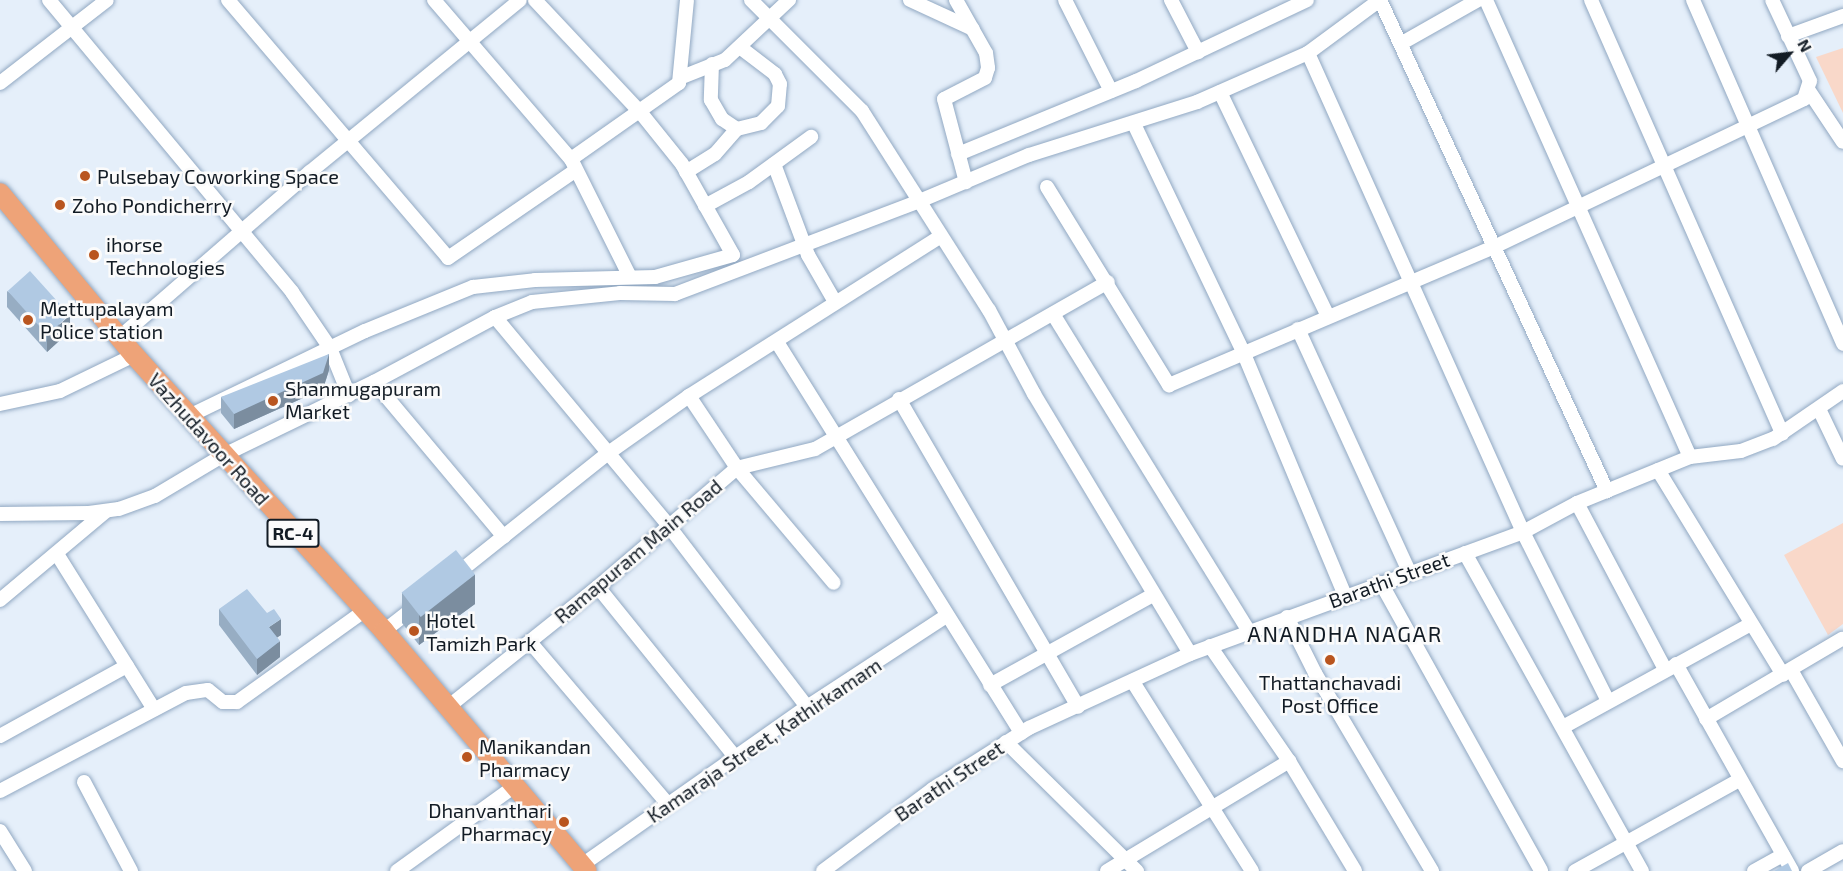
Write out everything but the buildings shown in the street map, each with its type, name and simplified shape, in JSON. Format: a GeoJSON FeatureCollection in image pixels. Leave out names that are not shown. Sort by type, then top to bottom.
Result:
{"type":"FeatureCollection","features":[{"type":"Feature","properties":{"kind":"main road","name":"Vazhudavoor Road"},"geometry":{"type":"LineString","coordinates":[[0,193],[134,356],[222,456],[384,631],[584,868]]}},
{"type":"Feature","properties":{"kind":"street"},"geometry":{"type":"LineString","coordinates":[[49,0],[243,230],[330,348],[349,395]]}},
{"type":"Feature","properties":{"kind":"street"},"geometry":{"type":"LineString","coordinates":[[0,83],[107,0]]}},
{"type":"Feature","properties":{"kind":"street"},"geometry":{"type":"LineString","coordinates":[[228,0],[350,139],[448,258],[679,83],[682,77],[687,0]]}},
{"type":"Feature","properties":{"kind":"street"},"geometry":{"type":"LineString","coordinates":[[434,0],[573,165],[630,277]]}},
{"type":"Feature","properties":{"kind":"street"},"geometry":{"type":"LineString","coordinates":[[120,337],[350,139],[469,39],[520,0]]}},
{"type":"Feature","properties":{"kind":"street"},"geometry":{"type":"LineString","coordinates":[[189,416],[330,348],[473,288],[535,280],[655,277],[733,255],[686,172],[641,112],[535,0]]}},
{"type":"Feature","properties":{"kind":"street"},"geometry":{"type":"LineString","coordinates":[[752,0],[862,111],[917,202],[1006,339],[1153,595],[1190,654]]}},
{"type":"Feature","properties":{"kind":"street"},"geometry":{"type":"LineString","coordinates":[[682,77],[741,48],[789,0]]}},
{"type":"Feature","properties":{"kind":"street"},"geometry":{"type":"LineString","coordinates":[[910,0],[973,29]]}},
{"type":"Feature","properties":{"kind":"street"},"geometry":{"type":"LineString","coordinates":[[956,0],[986,53],[985,78],[944,99],[966,182]]}},
{"type":"Feature","properties":{"kind":"street"},"geometry":{"type":"LineString","coordinates":[[1065,0],[1110,92]]}},
{"type":"Feature","properties":{"kind":"street"},"geometry":{"type":"LineString","coordinates":[[1171,0],[1198,52]]}},
{"type":"Feature","properties":{"kind":"street"},"geometry":{"type":"LineString","coordinates":[[958,154],[1110,92],[1306,0]]}},
{"type":"Feature","properties":{"kind":"street"},"geometry":{"type":"LineString","coordinates":[[0,514],[108,510],[155,496],[222,456],[349,395],[495,317],[532,302],[620,293],[675,294],[917,202],[1029,155],[1134,124],[1220,92],[1308,53],[1380,0],[1496,246],[1607,491]]}},
{"type":"Feature","properties":{"kind":"street"},"geometry":{"type":"LineString","coordinates":[[1402,44],[1478,0]]}},
{"type":"Feature","properties":{"kind":"street"},"geometry":{"type":"LineString","coordinates":[[1486,0],[1689,457]]}},
{"type":"Feature","properties":{"kind":"street"},"geometry":{"type":"LineString","coordinates":[[1591,0],[1662,166],[1782,434]]}},
{"type":"Feature","properties":{"kind":"street"},"geometry":{"type":"LineString","coordinates":[[1693,0],[1843,344]]}},
{"type":"Feature","properties":{"kind":"street"},"geometry":{"type":"LineString","coordinates":[[1772,0],[1810,81],[1809,91],[1843,142]]}},
{"type":"Feature","properties":{"kind":"street"},"geometry":{"type":"LineString","coordinates":[[1788,36],[1843,16]]}},
{"type":"Feature","properties":{"kind":"street"},"geometry":{"type":"LineString","coordinates":[[712,64],[711,100],[722,119],[737,129],[750,128],[770,117],[781,95],[775,74],[741,48]]}},
{"type":"Feature","properties":{"kind":"street"},"geometry":{"type":"LineString","coordinates":[[1308,53],[1523,531],[1608,701]]}},
{"type":"Feature","properties":{"kind":"street"},"geometry":{"type":"LineString","coordinates":[[1047,187],[1108,282],[1169,385],[1411,280],[1496,246],[1791,106],[1809,91]]}},
{"type":"Feature","properties":{"kind":"street"},"geometry":{"type":"LineString","coordinates":[[1220,92],[1328,316]]}},
{"type":"Feature","properties":{"kind":"street"},"geometry":{"type":"LineString","coordinates":[[1134,124],[1244,354],[1345,596]]}},
{"type":"Feature","properties":{"kind":"street"},"geometry":{"type":"LineString","coordinates":[[686,172],[715,154],[737,129]]}},
{"type":"Feature","properties":{"kind":"street"},"geometry":{"type":"LineString","coordinates":[[705,207],[774,164],[811,137]]}},
{"type":"Feature","properties":{"kind":"street"},"geometry":{"type":"LineString","coordinates":[[774,164],[804,244],[835,302]]}},
{"type":"Feature","properties":{"kind":"street"},"geometry":{"type":"LineString","coordinates":[[384,631],[607,454],[689,396],[940,237]]}},
{"type":"Feature","properties":{"kind":"street","name":"Ramapuram Main Road"},"geometry":{"type":"LineString","coordinates":[[448,707],[598,587],[737,468],[815,449],[899,399],[1108,282]]}},
{"type":"Feature","properties":{"kind":"street"},"geometry":{"type":"LineString","coordinates":[[1053,314],[1249,631]]}},
{"type":"Feature","properties":{"kind":"street"},"geometry":{"type":"LineString","coordinates":[[495,317],[607,454],[669,525],[807,707]]}},
{"type":"Feature","properties":{"kind":"street"},"geometry":{"type":"LineString","coordinates":[[1298,329],[1409,572]]}},
{"type":"Feature","properties":{"kind":"street"},"geometry":{"type":"LineString","coordinates":[[777,342],[834,438],[1021,733]]}},
{"type":"Feature","properties":{"kind":"street"},"geometry":{"type":"LineString","coordinates":[[0,404],[60,391],[134,356]]}},
{"type":"Feature","properties":{"kind":"street"},"geometry":{"type":"LineString","coordinates":[[374,382],[504,537]]}},
{"type":"Feature","properties":{"kind":"street","name":"Barathi Street"},"geometry":{"type":"LineString","coordinates":[[824,871],[933,789],[1021,733],[1190,654],[1523,531],[1577,503],[1689,457],[1741,451],[1782,434],[1843,391]]}},
{"type":"Feature","properties":{"kind":"street"},"geometry":{"type":"LineString","coordinates":[[689,396],[737,468],[834,583]]}},
{"type":"Feature","properties":{"kind":"street"},"geometry":{"type":"LineString","coordinates":[[899,399],[1078,707]]}},
{"type":"Feature","properties":{"kind":"street"},"geometry":{"type":"LineString","coordinates":[[1819,410],[1843,459]]}},
{"type":"Feature","properties":{"kind":"street"},"geometry":{"type":"LineString","coordinates":[[1658,470],[1751,624],[1787,672],[1843,760]]}},
{"type":"Feature","properties":{"kind":"street"},"geometry":{"type":"LineString","coordinates":[[1577,503],[1671,667],[1706,719],[1792,871]]}},
{"type":"Feature","properties":{"kind":"street"},"geometry":{"type":"LineString","coordinates":[[0,600],[108,510]]}},
{"type":"Feature","properties":{"kind":"street"},"geometry":{"type":"LineString","coordinates":[[1465,553],[1642,871]]}},
{"type":"Feature","properties":{"kind":"street"},"geometry":{"type":"LineString","coordinates":[[57,554],[154,710]]}},
{"type":"Feature","properties":{"kind":"street"},"geometry":{"type":"LineString","coordinates":[[1381,583],[1541,871]]}},
{"type":"Feature","properties":{"kind":"street"},"geometry":{"type":"LineString","coordinates":[[598,587],[735,756]]}},
{"type":"Feature","properties":{"kind":"street"},"geometry":{"type":"LineString","coordinates":[[990,685],[1153,595]]}},
{"type":"Feature","properties":{"kind":"street"},"geometry":{"type":"LineString","coordinates":[[0,790],[186,693],[202,689],[223,702],[237,702],[364,611]]}},
{"type":"Feature","properties":{"kind":"street","name":"Kamaraja Street, Kathirkamam"},"geometry":{"type":"LineString","coordinates":[[584,868],[735,756],[946,616]]}},
{"type":"Feature","properties":{"kind":"street"},"geometry":{"type":"LineString","coordinates":[[1287,617],[1315,673],[1432,871]]}},
{"type":"Feature","properties":{"kind":"street"},"geometry":{"type":"LineString","coordinates":[[1563,727],[1751,624]]}},
{"type":"Feature","properties":{"kind":"street"},"geometry":{"type":"LineString","coordinates":[[1706,719],[1843,639]]}},
{"type":"Feature","properties":{"kind":"street"},"geometry":{"type":"LineString","coordinates":[[530,642],[668,804]]}},
{"type":"Feature","properties":{"kind":"street"},"geometry":{"type":"LineString","coordinates":[[1210,646],[1289,761],[1355,871]]}},
{"type":"Feature","properties":{"kind":"street"},"geometry":{"type":"LineString","coordinates":[[0,736],[127,666]]}},
{"type":"Feature","properties":{"kind":"street"},"geometry":{"type":"LineString","coordinates":[[1132,682],[1252,871]]}},
{"type":"Feature","properties":{"kind":"street"},"geometry":{"type":"LineString","coordinates":[[1006,742],[1126,856],[1137,871]]}},
{"type":"Feature","properties":{"kind":"street"},"geometry":{"type":"LineString","coordinates":[[1107,871],[1126,856],[1289,761]]}},
{"type":"Feature","properties":{"kind":"street"},"geometry":{"type":"LineString","coordinates":[[1575,871],[1627,845],[1739,780]]}},
{"type":"Feature","properties":{"kind":"street"},"geometry":{"type":"LineString","coordinates":[[84,783],[131,871]]}},
{"type":"Feature","properties":{"kind":"street"},"geometry":{"type":"LineString","coordinates":[[397,871],[515,786]]}},
{"type":"Feature","properties":{"kind":"street"},"geometry":{"type":"LineString","coordinates":[[0,831],[25,871]]}},
{"type":"Feature","properties":{"kind":"street"},"geometry":{"type":"LineString","coordinates":[[1808,871],[1843,851]]}},
{"type":"Feature","properties":{"kind":"street"},"geometry":{"type":"LineString","coordinates":[[1754,871],[1783,855]]}},
{"type":"Feature","properties":{"kind":"shaded area"},"geometry":{"type":"Polygon","coordinates":[[[1843,48],[1843,113],[1816,57],[1843,48]]]}},
{"type":"Feature","properties":{"kind":"shaded area"},"geometry":{"type":"Polygon","coordinates":[[[1843,523],[1843,624],[1828,635],[1784,555],[1843,523]]]}},
{"type":"Feature","properties":{"kind":"place","name":"Pulsebay Coworking Space"},"geometry":{"type":"Point","coordinates":[85,176]}},
{"type":"Feature","properties":{"kind":"place","name":"Zoho Pondicherry"},"geometry":{"type":"Point","coordinates":[60,205]}},
{"type":"Feature","properties":{"kind":"place","name":"ihorse Technologies"},"geometry":{"type":"Point","coordinates":[94,255]}},
{"type":"Feature","properties":{"kind":"place","name":"Mettupalayam Police station"},"geometry":{"type":"Point","coordinates":[28,320]}},
{"type":"Feature","properties":{"kind":"place","name":"Shanmugapuram Market"},"geometry":{"type":"Point","coordinates":[273,401]}},
{"type":"Feature","properties":{"kind":"place","name":"Hotel Tamizh Park"},"geometry":{"type":"Point","coordinates":[414,631]}},
{"type":"Feature","properties":{"kind":"place","name":"Thattanchavadi Post Office"},"geometry":{"type":"Point","coordinates":[1330,660]}},
{"type":"Feature","properties":{"kind":"place","name":"Manikandan Pharmacy"},"geometry":{"type":"Point","coordinates":[467,757]}},
{"type":"Feature","properties":{"kind":"place","name":"Dhanvanthari Pharmacy"},"geometry":{"type":"Point","coordinates":[564,822]}},
{"type":"Feature","properties":{"kind":"district","name":"ANANDHA NAGAR"},"geometry":{"type":"Point","coordinates":[1345,634]}}]}
